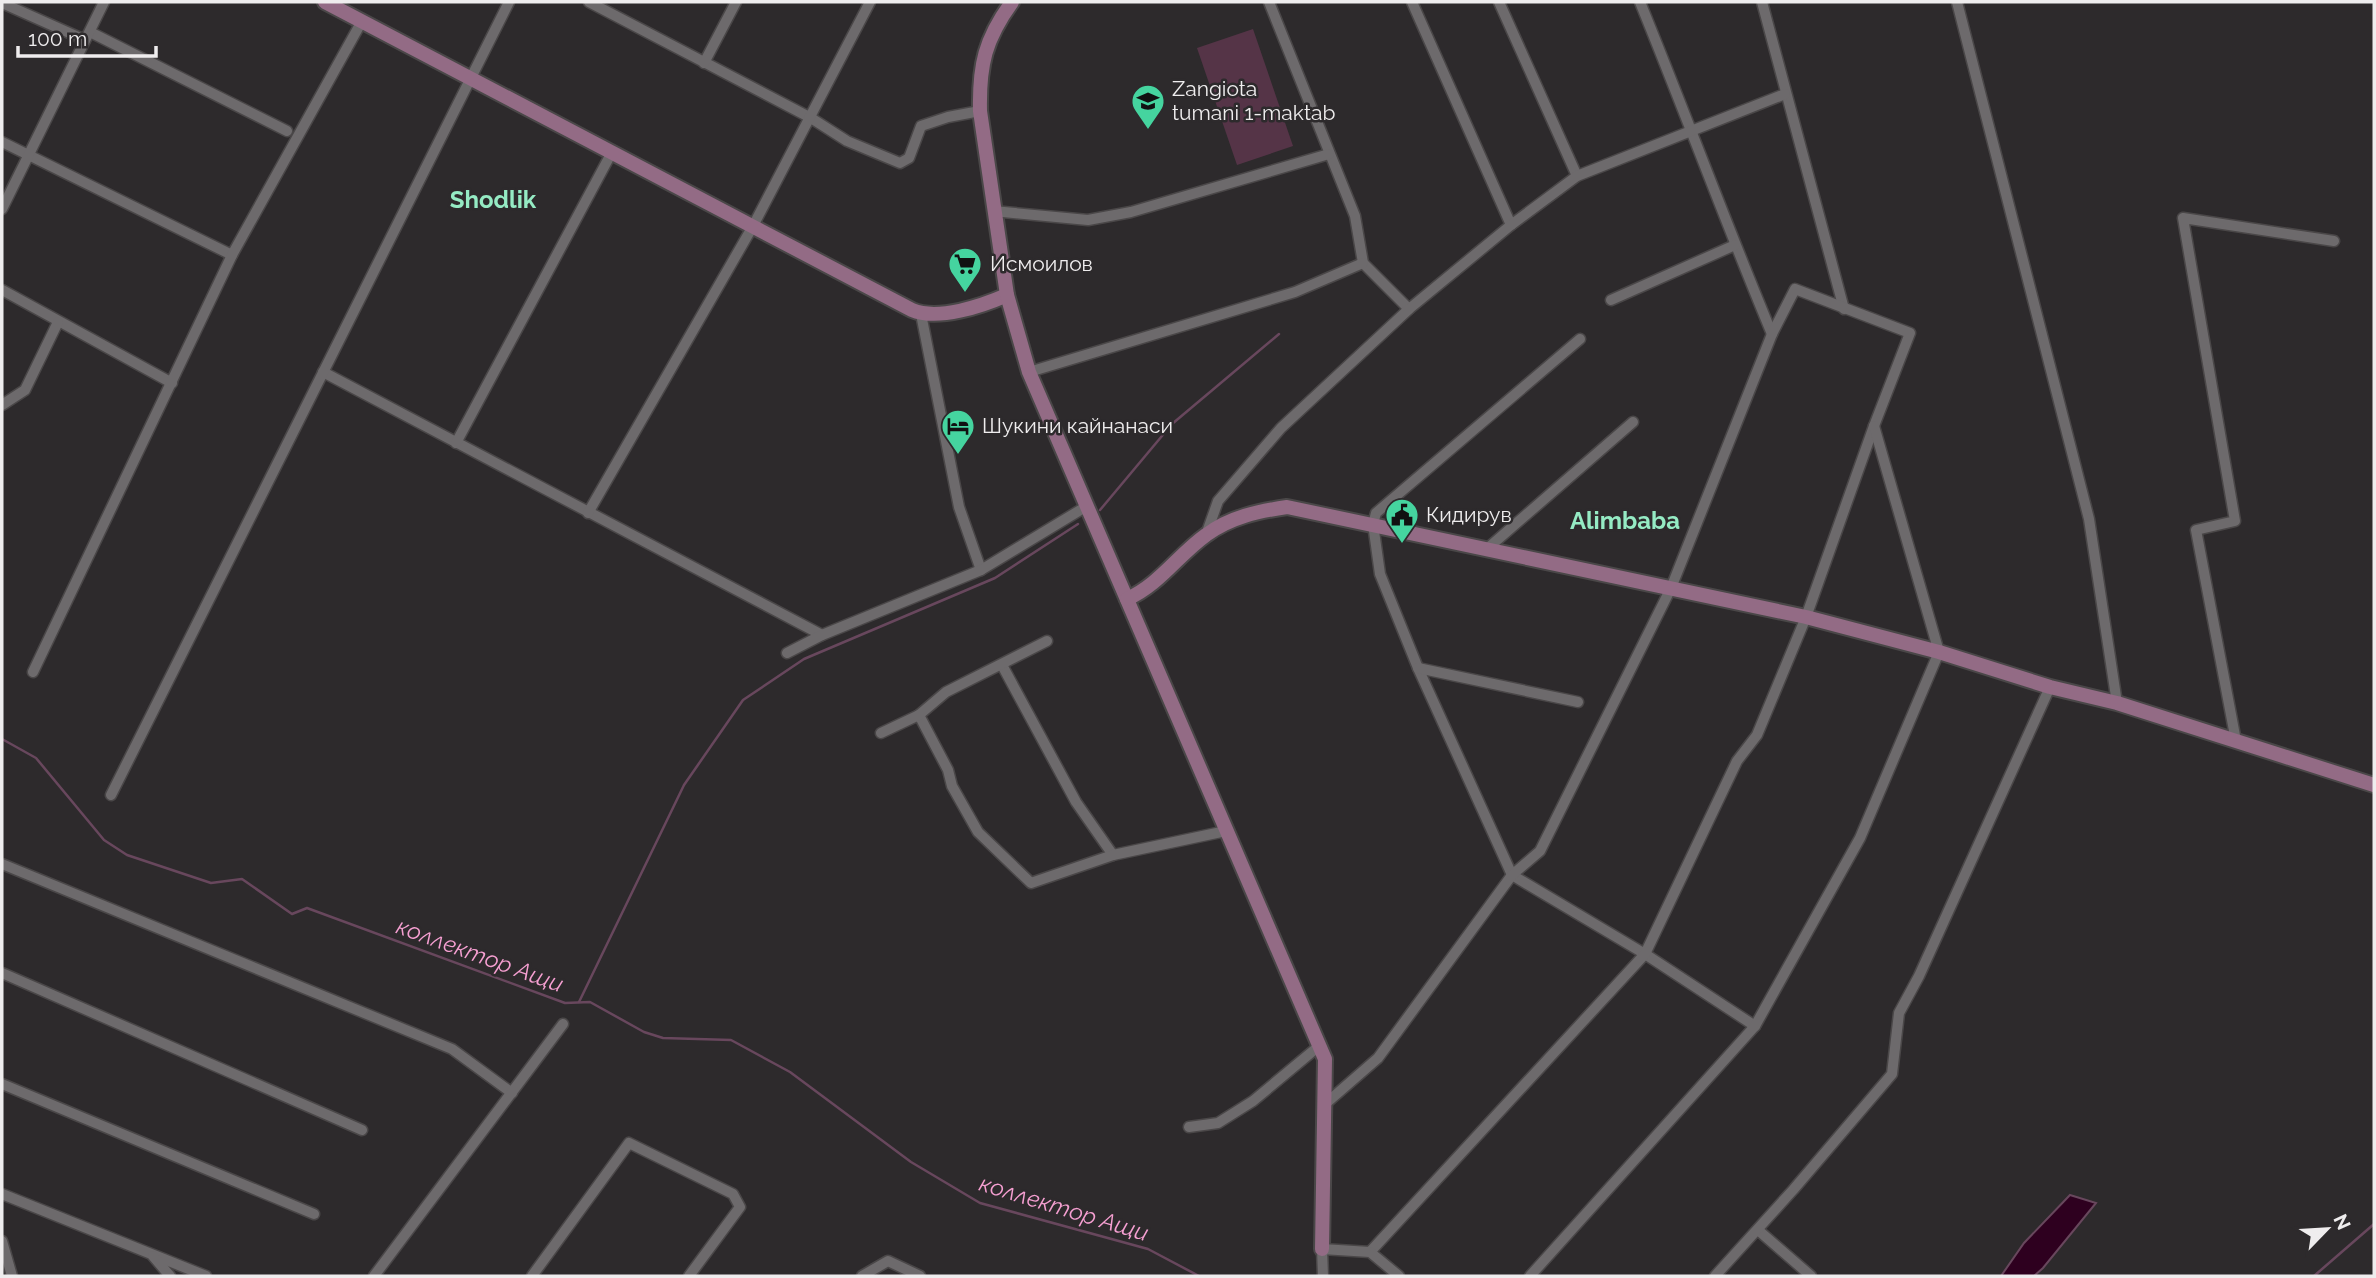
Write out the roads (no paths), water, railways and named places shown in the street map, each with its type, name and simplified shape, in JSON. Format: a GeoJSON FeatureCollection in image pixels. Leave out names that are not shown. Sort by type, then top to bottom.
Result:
{"type":"FeatureCollection","features":[{"type":"Feature","properties":{"kind":"main road"},"geometry":{"type":"LineString","coordinates":[[325,2],[881,296],[921,314],[967,309],[1007,295]]}},
{"type":"Feature","properties":{"kind":"main road"},"geometry":{"type":"LineString","coordinates":[[1012,2],[1000,19],[985,50],[980,76],[980,111],[1007,295],[1030,372],[1325,1059],[1322,1249]]}},
{"type":"Feature","properties":{"kind":"main road"},"geometry":{"type":"LineString","coordinates":[[1126,599],[1143,592],[1206,535],[1248,514],[1287,508],[1488,548],[1806,617],[1939,652],[2050,687],[2117,704],[2374,785]]}},
{"type":"Feature","properties":{"kind":"street"},"geometry":{"type":"LineString","coordinates":[[2,209],[104,2]]}},
{"type":"Feature","properties":{"kind":"street"},"geometry":{"type":"LineString","coordinates":[[111,794],[509,2]]}},
{"type":"Feature","properties":{"kind":"street"},"geometry":{"type":"LineString","coordinates":[[589,2],[811,118],[847,141],[900,163],[909,158],[921,126],[980,111]]}},
{"type":"Feature","properties":{"kind":"street"},"geometry":{"type":"LineString","coordinates":[[704,63],[736,2]]}},
{"type":"Feature","properties":{"kind":"street"},"geometry":{"type":"LineString","coordinates":[[588,513],[753,226],[870,2]]}},
{"type":"Feature","properties":{"kind":"street"},"geometry":{"type":"LineString","coordinates":[[1269,2],[1355,216],[1363,262],[1409,309]]}},
{"type":"Feature","properties":{"kind":"street"},"geometry":{"type":"LineString","coordinates":[[1412,2],[1511,225]]}},
{"type":"Feature","properties":{"kind":"street"},"geometry":{"type":"LineString","coordinates":[[1499,2],[1577,176]]}},
{"type":"Feature","properties":{"kind":"street"},"geometry":{"type":"LineString","coordinates":[[1640,2],[1772,334]]}},
{"type":"Feature","properties":{"kind":"street"},"geometry":{"type":"LineString","coordinates":[[1762,2],[1844,309]]}},
{"type":"Feature","properties":{"kind":"street"},"geometry":{"type":"LineString","coordinates":[[1957,2],[2089,519],[2117,704]]}},
{"type":"Feature","properties":{"kind":"street"},"geometry":{"type":"LineString","coordinates":[[2,3],[87,36],[286,131]]}},
{"type":"Feature","properties":{"kind":"street"},"geometry":{"type":"LineString","coordinates":[[33,673],[232,255],[362,21]]}},
{"type":"Feature","properties":{"kind":"street"},"geometry":{"type":"LineString","coordinates":[[1206,535],[1218,501],[1281,428],[1409,309],[1511,225],[1577,176],[1785,94]]}},
{"type":"Feature","properties":{"kind":"street"},"geometry":{"type":"LineString","coordinates":[[2,142],[232,255]]}},
{"type":"Feature","properties":{"kind":"street"},"geometry":{"type":"LineString","coordinates":[[456,443],[612,152]]}},
{"type":"Feature","properties":{"kind":"street"},"geometry":{"type":"LineString","coordinates":[[993,211],[1088,220],[1131,212],[1329,154]]}},
{"type":"Feature","properties":{"kind":"street"},"geometry":{"type":"LineString","coordinates":[[2236,741],[2196,530],[2235,521],[2183,218],[2334,241]]}},
{"type":"Feature","properties":{"kind":"street"},"geometry":{"type":"LineString","coordinates":[[1611,300],[1735,244]]}},
{"type":"Feature","properties":{"kind":"street"},"geometry":{"type":"LineString","coordinates":[[1030,372],[1295,292],[1363,262]]}},
{"type":"Feature","properties":{"kind":"street"},"geometry":{"type":"LineString","coordinates":[[1324,1105],[1378,1059],[1512,875],[1540,851],[1671,588],[1772,334],[1795,289],[1910,333],[1806,617],[1757,735],[1737,761],[1645,954],[1370,1252]]}},
{"type":"Feature","properties":{"kind":"street"},"geometry":{"type":"LineString","coordinates":[[2,290],[172,383]]}},
{"type":"Feature","properties":{"kind":"street"},"geometry":{"type":"LineString","coordinates":[[921,314],[959,507],[981,570]]}},
{"type":"Feature","properties":{"kind":"street"},"geometry":{"type":"LineString","coordinates":[[2,405],[25,390],[58,322]]}},
{"type":"Feature","properties":{"kind":"street"},"geometry":{"type":"LineString","coordinates":[[1580,339],[1376,513],[1373,524],[1380,574],[1418,668],[1512,875],[1645,954],[1755,1026]]}},
{"type":"Feature","properties":{"kind":"street"},"geometry":{"type":"LineString","coordinates":[[323,372],[822,635]]}},
{"type":"Feature","properties":{"kind":"street"},"geometry":{"type":"LineString","coordinates":[[2,392],[11,399]]}},
{"type":"Feature","properties":{"kind":"street"},"geometry":{"type":"LineString","coordinates":[[1488,548],[1633,422]]}},
{"type":"Feature","properties":{"kind":"street"},"geometry":{"type":"LineString","coordinates":[[1530,1276],[1755,1026],[1860,838],[1939,652],[1874,426]]}},
{"type":"Feature","properties":{"kind":"street"},"geometry":{"type":"LineString","coordinates":[[787,653],[822,635],[981,570],[1087,506]]}},
{"type":"Feature","properties":{"kind":"street"},"geometry":{"type":"LineString","coordinates":[[881,733],[919,715],[946,692],[1047,641]]}},
{"type":"Feature","properties":{"kind":"street"},"geometry":{"type":"LineString","coordinates":[[1002,665],[1076,802],[1112,855]]}},
{"type":"Feature","properties":{"kind":"street"},"geometry":{"type":"LineString","coordinates":[[1418,668],[1578,702]]}},
{"type":"Feature","properties":{"kind":"street"},"geometry":{"type":"LineString","coordinates":[[1715,1276],[1758,1230],[1892,1073],[1899,1013],[1919,976],[2050,687]]}},
{"type":"Feature","properties":{"kind":"street"},"geometry":{"type":"LineString","coordinates":[[919,715],[947,770],[952,786],[978,832],[1031,883],[1112,855],[1226,831]]}},
{"type":"Feature","properties":{"kind":"street"},"geometry":{"type":"LineString","coordinates":[[2,864],[452,1049],[512,1093]]}},
{"type":"Feature","properties":{"kind":"street"},"geometry":{"type":"LineString","coordinates":[[2,973],[362,1130]]}},
{"type":"Feature","properties":{"kind":"street"},"geometry":{"type":"LineString","coordinates":[[374,1276],[563,1024]]}},
{"type":"Feature","properties":{"kind":"street"},"geometry":{"type":"LineString","coordinates":[[1189,1127],[1218,1123],[1253,1101],[1319,1046]]}},
{"type":"Feature","properties":{"kind":"street"},"geometry":{"type":"LineString","coordinates":[[2,1084],[314,1214]]}},
{"type":"Feature","properties":{"kind":"street"},"geometry":{"type":"LineString","coordinates":[[532,1276],[629,1143],[733,1194],[740,1207],[689,1276]]}},
{"type":"Feature","properties":{"kind":"street"},"geometry":{"type":"LineString","coordinates":[[2,1194],[206,1276]]}},
{"type":"Feature","properties":{"kind":"street"},"geometry":{"type":"LineString","coordinates":[[1758,1230],[1811,1276]]}},
{"type":"Feature","properties":{"kind":"street"},"geometry":{"type":"LineString","coordinates":[[2,1241],[12,1276]]}},
{"type":"Feature","properties":{"kind":"street"},"geometry":{"type":"LineString","coordinates":[[1323,1276],[1322,1249],[1370,1252],[1399,1276]]}},
{"type":"Feature","properties":{"kind":"street"},"geometry":{"type":"LineString","coordinates":[[153,1255],[170,1276]]}},
{"type":"Feature","properties":{"kind":"street"},"geometry":{"type":"LineString","coordinates":[[862,1276],[888,1261],[920,1276]]}},
{"type":"Feature","properties":{"kind":"waterway"},"geometry":{"type":"LineString","coordinates":[[1100,510],[1172,424],[1279,334]]}},
{"type":"Feature","properties":{"kind":"waterway"},"geometry":{"type":"LineString","coordinates":[[579,1002],[684,785],[743,700],[804,659],[995,578],[1078,524]]}},
{"type":"Feature","properties":{"kind":"waterway","name":"коллектор Ащи"},"geometry":{"type":"LineString","coordinates":[[2,739],[36,758],[104,840],[127,855],[211,883],[242,879],[292,914],[307,908],[565,1003],[590,1002],[644,1032],[663,1038],[731,1040],[790,1072],[911,1162],[980,1203],[1148,1249],[1199,1276]]}},
{"type":"Feature","properties":{"kind":"waterway"},"geometry":{"type":"LineString","coordinates":[[2314,1276],[2374,1224]]}},
{"type":"Feature","properties":{"kind":"place","name":"Zangiota tumani 1-maktab"},"geometry":{"type":"Point","coordinates":[1148,131]}},
{"type":"Feature","properties":{"kind":"place","name":"Исмоилов"},"geometry":{"type":"Point","coordinates":[965,294]}},
{"type":"Feature","properties":{"kind":"place","name":"Шукини кайнанаси"},"geometry":{"type":"Point","coordinates":[958,456]}},
{"type":"Feature","properties":{"kind":"place","name":"Кидирув"},"geometry":{"type":"Point","coordinates":[1402,545]}},
{"type":"Feature","properties":{"kind":"district","name":"Shodlik"},"geometry":{"type":"Point","coordinates":[493,200]}},
{"type":"Feature","properties":{"kind":"district","name":"Alimbaba"},"geometry":{"type":"Point","coordinates":[1625,521]}}]}
